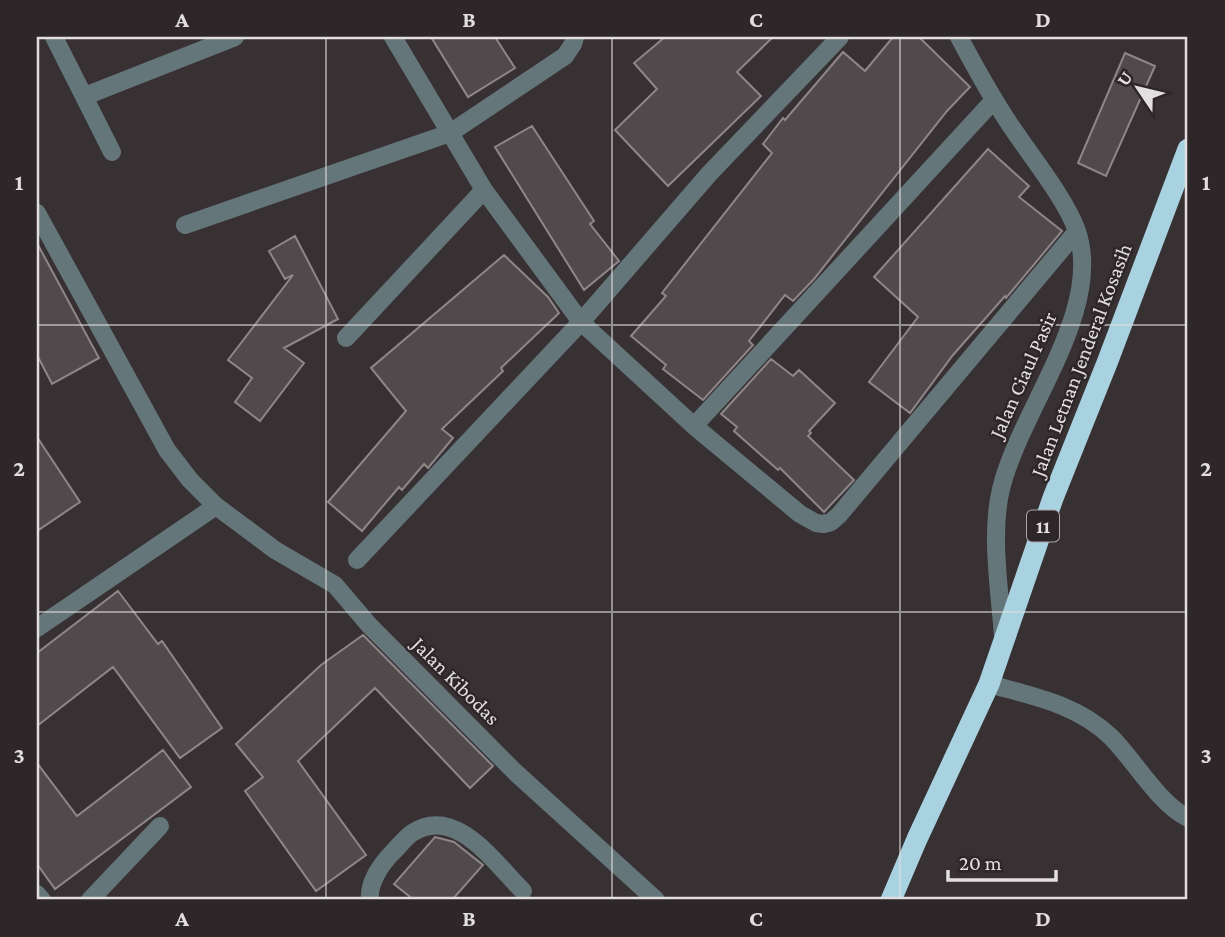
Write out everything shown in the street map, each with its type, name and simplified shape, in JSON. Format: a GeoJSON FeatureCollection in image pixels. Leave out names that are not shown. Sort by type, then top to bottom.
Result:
{"type":"FeatureCollection","features":[{"type":"Feature","properties":{"kind":"highway","name":"Jalan Letnan Jenderal Kosasih"},"geometry":{"type":"LineString","coordinates":[[891,900],[989,684],[1053,498],[1188,149]]}},
{"type":"Feature","properties":{"kind":"street"},"geometry":{"type":"LineString","coordinates":[[54,37],[111,152]]}},
{"type":"Feature","properties":{"kind":"street"},"geometry":{"type":"LineString","coordinates":[[85,96],[235,37]]}},
{"type":"Feature","properties":{"kind":"street"},"geometry":{"type":"LineString","coordinates":[[393,37],[484,190],[581,322],[694,426],[808,520],[824,524],[831,522],[1077,231]]}},
{"type":"Feature","properties":{"kind":"street"},"geometry":{"type":"LineString","coordinates":[[184,225],[450,133],[565,56],[575,37]]}},
{"type":"Feature","properties":{"kind":"street"},"geometry":{"type":"LineString","coordinates":[[357,560],[581,322],[709,174],[840,37]]}},
{"type":"Feature","properties":{"kind":"street","name":"Jalan Ciaul Pasir"},"geometry":{"type":"LineString","coordinates":[[959,37],[994,100],[1066,208],[1077,231],[1083,256],[1080,298],[1070,330],[1013,450],[1000,490],[996,520],[1003,638]]}},
{"type":"Feature","properties":{"kind":"street"},"geometry":{"type":"LineString","coordinates":[[694,426],[994,100]]}},
{"type":"Feature","properties":{"kind":"street"},"geometry":{"type":"LineString","coordinates":[[345,338],[484,190]]}},
{"type":"Feature","properties":{"kind":"street","name":"Jalan Kibodas"},"geometry":{"type":"LineString","coordinates":[[37,213],[167,450],[190,480],[216,506],[275,550],[335,585],[369,625],[514,772],[656,900]]}},
{"type":"Feature","properties":{"kind":"street"},"geometry":{"type":"LineString","coordinates":[[37,628],[216,506]]}},
{"type":"Feature","properties":{"kind":"street"},"geometry":{"type":"LineString","coordinates":[[989,684],[1064,705],[1087,717],[1110,736],[1163,797],[1181,815],[1188,818]]}},
{"type":"Feature","properties":{"kind":"street"},"geometry":{"type":"LineString","coordinates":[[369,900],[374,876],[389,855],[411,834],[425,827],[441,824],[468,836],[523,897]]}},
{"type":"Feature","properties":{"kind":"street"},"geometry":{"type":"LineString","coordinates":[[90,900],[160,826]]}},
{"type":"Feature","properties":{"kind":"street"},"geometry":{"type":"LineString","coordinates":[[37,894],[42,900]]}},
{"type":"Feature","properties":{"kind":"building"},"geometry":{"type":"Polygon","coordinates":[[[431,37],[495,37],[515,68],[468,97],[431,37]]]}},
{"type":"Feature","properties":{"kind":"building"},"geometry":{"type":"Polygon","coordinates":[[[665,37],[773,37],[737,72],[761,96],[668,186],[615,130],[657,89],[634,63],[665,37]]]}},
{"type":"Feature","properties":{"kind":"building"},"geometry":{"type":"Polygon","coordinates":[[[893,37],[919,37],[970,87],[947,111],[814,279],[793,301],[785,295],[749,341],[753,345],[703,400],[663,369],[666,365],[631,336],[666,296],[662,293],[772,153],[763,144],[783,118],[785,120],[843,52],[865,71],[893,37]]]}},
{"type":"Feature","properties":{"kind":"building"},"geometry":{"type":"Polygon","coordinates":[[[1125,53],[1155,66],[1106,176],[1078,163],[1125,53]]]}},
{"type":"Feature","properties":{"kind":"building"},"geometry":{"type":"Polygon","coordinates":[[[532,126],[594,221],[590,224],[619,261],[584,290],[495,147],[532,126]]]}},
{"type":"Feature","properties":{"kind":"building"},"geometry":{"type":"Polygon","coordinates":[[[988,149],[1029,186],[1019,197],[1062,231],[1006,298],[1005,296],[953,355],[910,413],[869,382],[918,317],[874,277],[988,149]]]}},
{"type":"Feature","properties":{"kind":"building"},"geometry":{"type":"Polygon","coordinates":[[[295,236],[338,319],[284,348],[304,363],[260,421],[235,402],[252,378],[228,360],[293,275],[285,279],[269,251],[295,236]]]}},
{"type":"Feature","properties":{"kind":"building"},"geometry":{"type":"Polygon","coordinates":[[[37,243],[99,358],[52,384],[37,355],[37,243]]]}},
{"type":"Feature","properties":{"kind":"building"},"geometry":{"type":"Polygon","coordinates":[[[504,255],[548,297],[559,313],[442,429],[453,438],[428,468],[424,464],[402,490],[399,487],[362,531],[328,502],[406,411],[371,368],[504,255]]]}},
{"type":"Feature","properties":{"kind":"building"},"geometry":{"type":"Polygon","coordinates":[[[771,359],[793,376],[799,370],[835,403],[809,431],[811,433],[808,436],[854,480],[824,512],[780,468],[778,470],[734,431],[737,427],[721,414],[771,359]]]}},
{"type":"Feature","properties":{"kind":"building"},"geometry":{"type":"Polygon","coordinates":[[[37,437],[80,502],[37,531],[37,437]]]}},
{"type":"Feature","properties":{"kind":"building"},"geometry":{"type":"Polygon","coordinates":[[[118,591],[158,644],[162,641],[222,728],[180,758],[113,667],[37,726],[37,653],[118,591]]]}},
{"type":"Feature","properties":{"kind":"building"},"geometry":{"type":"Polygon","coordinates":[[[363,635],[493,766],[470,788],[375,688],[298,761],[366,855],[316,891],[245,791],[263,777],[236,744],[321,665],[363,635]]]}},
{"type":"Feature","properties":{"kind":"building"},"geometry":{"type":"Polygon","coordinates":[[[163,750],[191,787],[55,889],[37,864],[37,763],[77,816],[163,750]]]}},
{"type":"Feature","properties":{"kind":"building"},"geometry":{"type":"Polygon","coordinates":[[[435,837],[454,842],[483,865],[452,900],[414,900],[394,884],[435,837]]]}}]}
